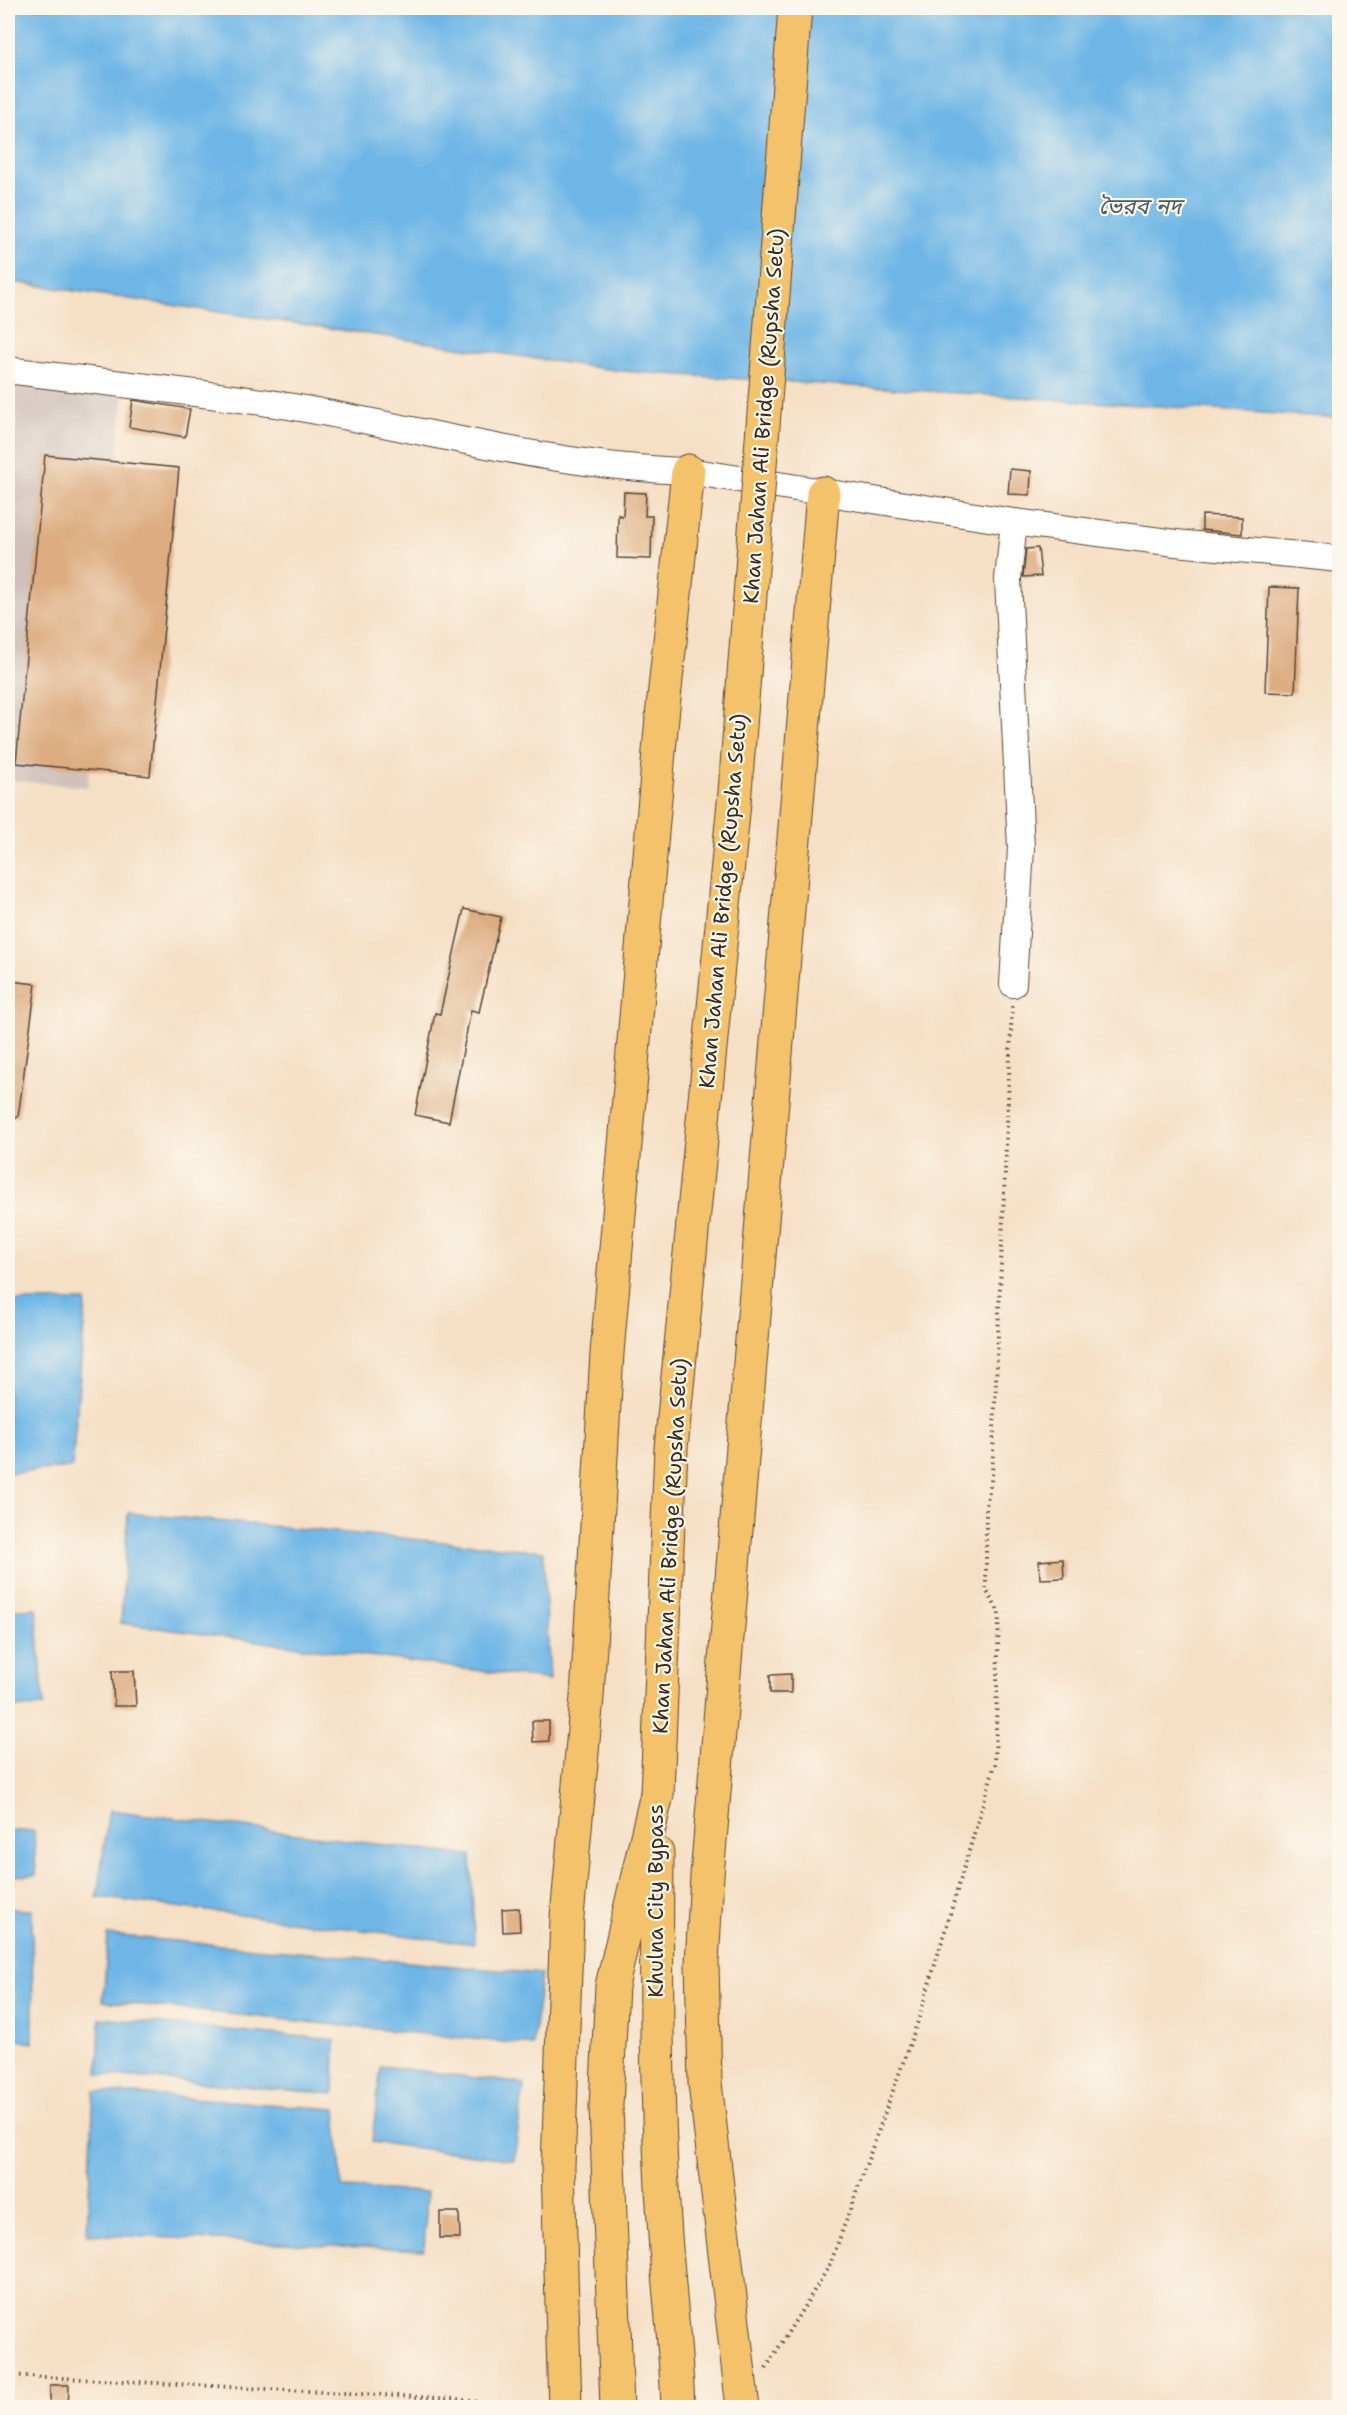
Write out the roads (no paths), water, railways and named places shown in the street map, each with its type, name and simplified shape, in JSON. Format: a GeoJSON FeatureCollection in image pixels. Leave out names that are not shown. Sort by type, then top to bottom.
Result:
{"type":"FeatureCollection","features":[{"type":"Feature","properties":{"kind":"highway","name":"Khan Jahan Ali Bridge (Rupsha Setu)"},"geometry":{"type":"LineString","coordinates":[[657,1794],[671,1448],[735,792],[795,8]]}},
{"type":"Feature","properties":{"kind":"highway"},"geometry":{"type":"LineString","coordinates":[[565,2408],[558,2167],[567,1917],[587,1697],[609,1329],[662,717],[688,471]]}},
{"type":"Feature","properties":{"kind":"highway"},"geometry":{"type":"LineString","coordinates":[[743,2407],[705,2084],[703,1952],[706,1876],[823,493]]}},
{"type":"Feature","properties":{"kind":"highway","name":"Khulna City Bypass"},"geometry":{"type":"LineString","coordinates":[[657,1794],[656,2029],[665,2235],[678,2408]]}},
{"type":"Feature","properties":{"kind":"highway","name":"Khulna City Bypass"},"geometry":{"type":"LineString","coordinates":[[618,2408],[606,2106],[612,1986],[657,1794]]}},
{"type":"Feature","properties":{"kind":"highway","name":"Khulna City Bypass"},"geometry":{"type":"LineString","coordinates":[[673,2408],[676,2360]]}},
{"type":"Feature","properties":{"kind":"highway","name":"Khulna City Bypass"},"geometry":{"type":"LineString","coordinates":[[676,2360],[684,2408]]}},
{"type":"Feature","properties":{"kind":"highway","name":"Khulna City Bypass"},"geometry":{"type":"LineString","coordinates":[[676,2360],[691,2408]]}},
{"type":"Feature","properties":{"kind":"street"},"geometry":{"type":"LineString","coordinates":[[8,370],[281,405],[521,452],[641,470],[688,471],[1014,522],[1176,543],[1340,559]]}},
{"type":"Feature","properties":{"kind":"street"},"geometry":{"type":"LineString","coordinates":[[1013,984],[1021,848],[1008,579],[1014,522]]}},
{"type":"Feature","properties":{"kind":"water","name":"ভৈরব নদ"},"geometry":{"type":"Polygon","coordinates":[[[8,8],[1339,8],[1339,418],[621,371],[8,281],[8,8]]]}},
{"type":"Feature","properties":{"kind":"water"},"geometry":{"type":"Polygon","coordinates":[[[8,1301],[86,1301],[72,1467],[8,1473],[8,1301]]]}},
{"type":"Feature","properties":{"kind":"water"},"geometry":{"type":"Polygon","coordinates":[[[128,1513],[543,1551],[550,1680],[121,1623],[128,1513]]]}},
{"type":"Feature","properties":{"kind":"water"},"geometry":{"type":"Polygon","coordinates":[[[36,1608],[44,1706],[8,1708],[8,1610],[36,1608]]]}},
{"type":"Feature","properties":{"kind":"water"},"geometry":{"type":"Polygon","coordinates":[[[109,1810],[471,1856],[474,1944],[97,1897],[109,1810]]]}},
{"type":"Feature","properties":{"kind":"water"},"geometry":{"type":"Polygon","coordinates":[[[8,1831],[34,1831],[36,1875],[8,1876],[8,1831]]]}},
{"type":"Feature","properties":{"kind":"water"},"geometry":{"type":"Polygon","coordinates":[[[8,1909],[32,1910],[33,2043],[8,2038],[8,1909]]]}},
{"type":"Feature","properties":{"kind":"water"},"geometry":{"type":"Polygon","coordinates":[[[108,1935],[541,1974],[533,2045],[103,2001],[108,1935]]]}},
{"type":"Feature","properties":{"kind":"water"},"geometry":{"type":"Polygon","coordinates":[[[100,2018],[335,2040],[334,2094],[98,2074],[100,2018]]]}},
{"type":"Feature","properties":{"kind":"water"},"geometry":{"type":"Polygon","coordinates":[[[381,2066],[524,2084],[514,2160],[372,2142],[381,2066]]]}},
{"type":"Feature","properties":{"kind":"water"},"geometry":{"type":"Polygon","coordinates":[[[94,2091],[336,2109],[342,2188],[427,2192],[424,2250],[87,2234],[94,2091]]]}}]}
